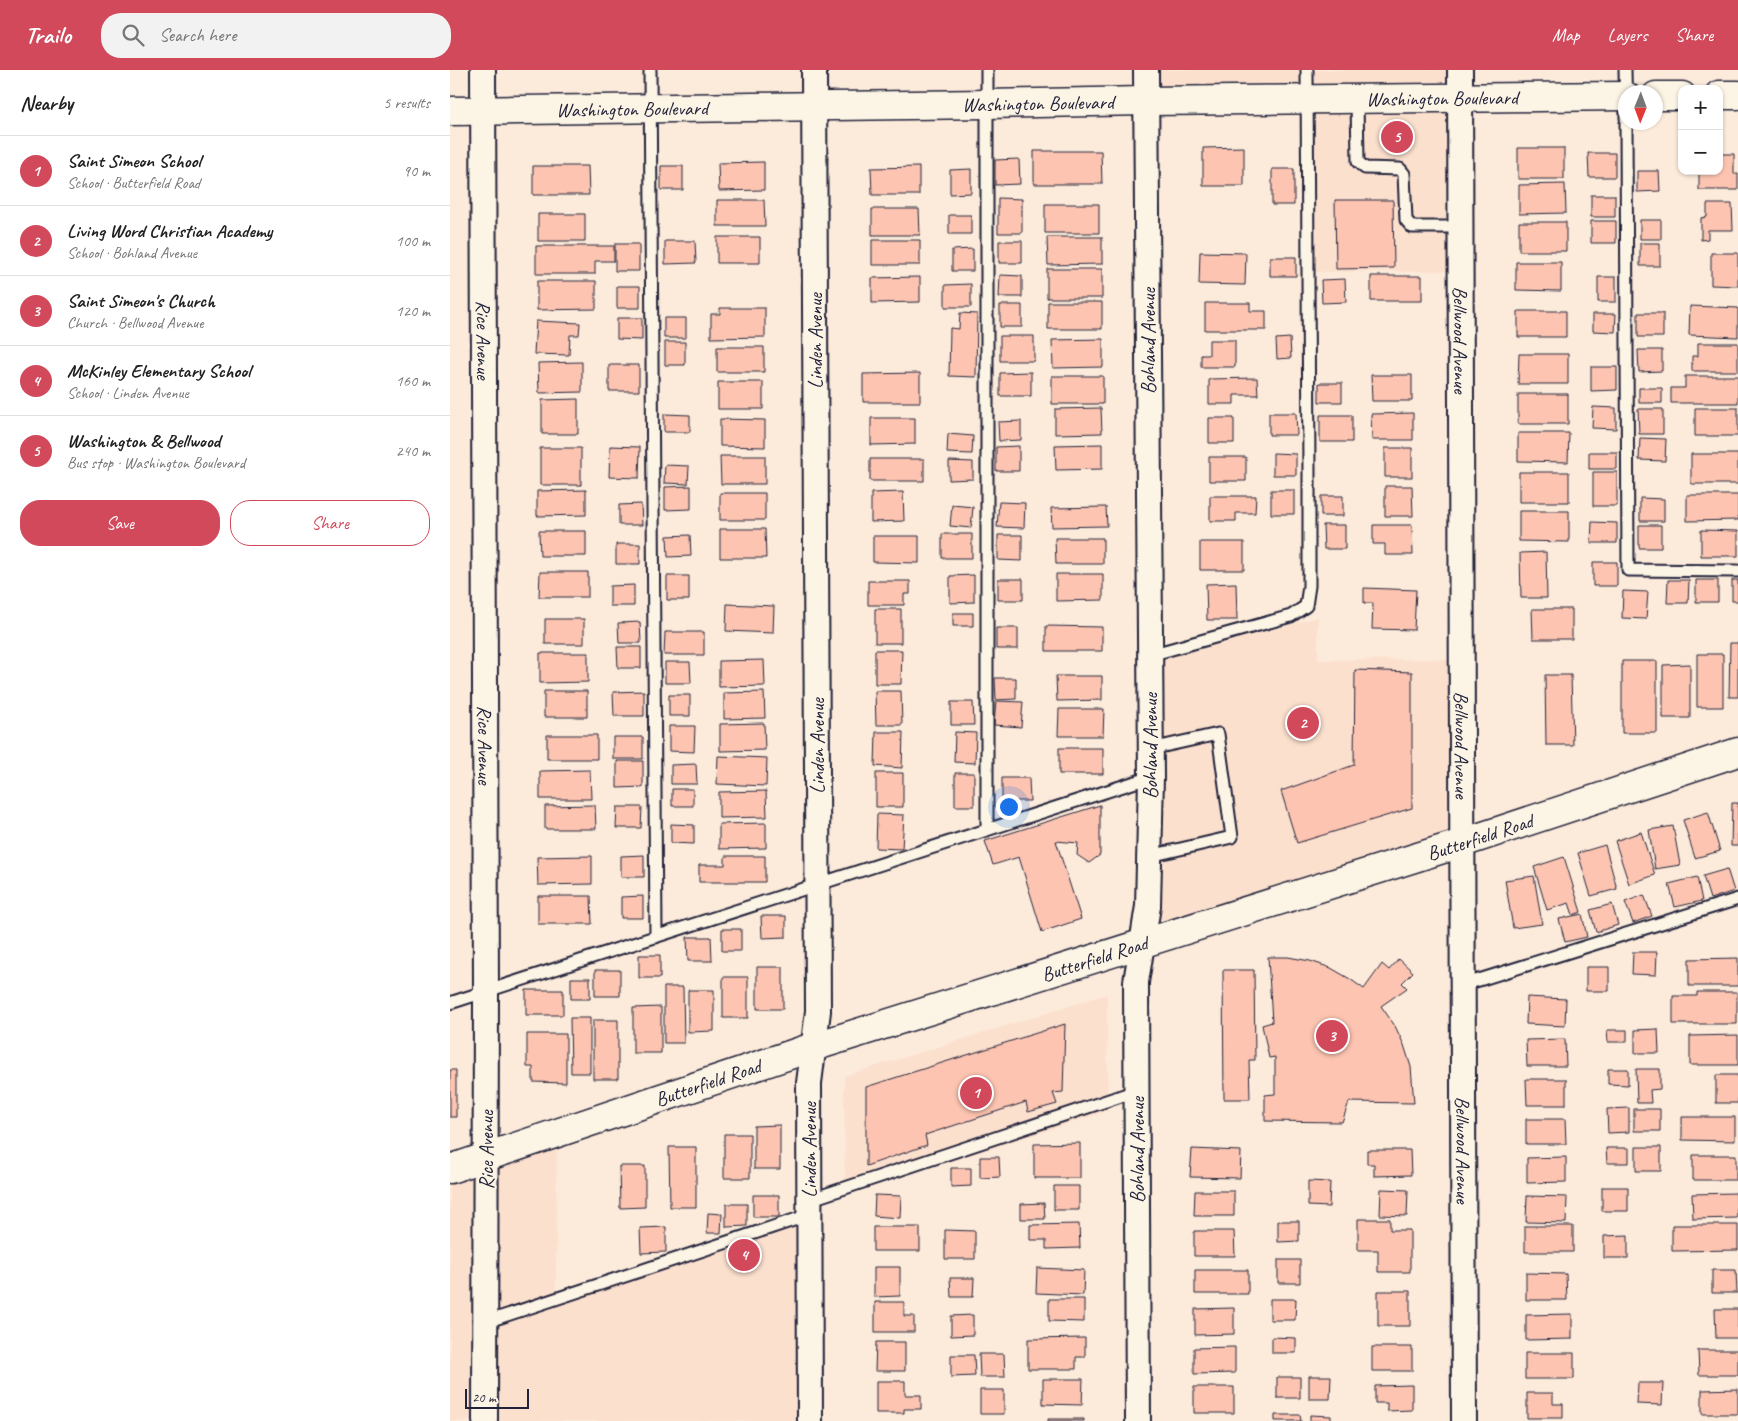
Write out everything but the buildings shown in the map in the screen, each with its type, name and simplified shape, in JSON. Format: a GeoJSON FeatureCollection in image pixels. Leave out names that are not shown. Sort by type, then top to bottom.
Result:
{"type":"FeatureCollection","features":[{"type":"Feature","properties":{"kind":"main road"},"geometry":{"type":"LineString","coordinates":[[1723,95],[1738,95]]}},
{"type":"Feature","properties":{"kind":"main road","name":"Washington Boulevard"},"geometry":{"type":"LineString","coordinates":[[450,111],[1146,100],[1357,100],[1618,96]]}},
{"type":"Feature","properties":{"kind":"main road"},"geometry":{"type":"LineString","coordinates":[[1663,96],[1678,96]]}},
{"type":"Feature","properties":{"kind":"main road","name":"Butterfield Road"},"geometry":{"type":"LineString","coordinates":[[450,1169],[814,1047],[1462,843],[1738,752]]}},
{"type":"Feature","properties":{"kind":"street","name":"Rice Avenue"},"geometry":{"type":"LineString","coordinates":[[483,70],[486,1421]]}},
{"type":"Feature","properties":{"kind":"street","name":"Linden Avenue"},"geometry":{"type":"LineString","coordinates":[[810,1421],[809,1083],[818,1012],[814,70]]}},
{"type":"Feature","properties":{"kind":"street","name":"Bohland Avenue"},"geometry":{"type":"LineString","coordinates":[[1138,1421],[1136,982],[1148,906],[1151,777],[1146,70]]}},
{"type":"Feature","properties":{"kind":"street","name":"Bellwood Avenue"},"geometry":{"type":"LineString","coordinates":[[1460,70],[1464,1421]]}},
{"type":"Feature","properties":{"kind":"lane"},"geometry":{"type":"LineString","coordinates":[[650,70],[656,937]]}},
{"type":"Feature","properties":{"kind":"lane"},"geometry":{"type":"LineString","coordinates":[[987,70],[987,830]]}},
{"type":"Feature","properties":{"kind":"lane"},"geometry":{"type":"LineString","coordinates":[[1150,655],[1291,616],[1306,606],[1309,494],[1307,70]]}},
{"type":"Feature","properties":{"kind":"lane"},"geometry":{"type":"LineString","coordinates":[[1625,70],[1625,85]]}},
{"type":"Feature","properties":{"kind":"lane"},"geometry":{"type":"LineString","coordinates":[[1357,100],[1358,162],[1365,168],[1400,170],[1404,174],[1406,220],[1412,227],[1461,227]]}},
{"type":"Feature","properties":{"kind":"lane"},"geometry":{"type":"LineString","coordinates":[[1626,130],[1628,570],[1738,571]]}},
{"type":"Feature","properties":{"kind":"lane"},"geometry":{"type":"LineString","coordinates":[[1150,856],[1232,837],[1218,734],[1151,749]]}},
{"type":"Feature","properties":{"kind":"lane"},"geometry":{"type":"LineString","coordinates":[[450,1004],[1151,777]]}},
{"type":"Feature","properties":{"kind":"lane"},"geometry":{"type":"LineString","coordinates":[[1463,985],[1738,899]]}},
{"type":"Feature","properties":{"kind":"lane"},"geometry":{"type":"LineString","coordinates":[[486,1322],[1136,1091]]}},
{"type":"Feature","properties":{"kind":"shaded area"},"geometry":{"type":"Polygon","coordinates":[[[1143,70],[1456,70],[1456,96],[1143,97],[1143,70]]]}},
{"type":"Feature","properties":{"kind":"shaded area"},"geometry":{"type":"Polygon","coordinates":[[[1310,103],[1456,103],[1456,271],[1311,272],[1310,103]]]}},
{"type":"Feature","properties":{"kind":"shaded area"},"geometry":{"type":"Polygon","coordinates":[[[1318,617],[1318,660],[1458,659],[1461,840],[1139,941],[1146,664],[1318,617]]]}},
{"type":"Feature","properties":{"kind":"shaded area"},"geometry":{"type":"Polygon","coordinates":[[[1107,994],[1108,1111],[845,1195],[844,1076],[1107,994]]]}},
{"type":"Feature","properties":{"kind":"shaded area"},"geometry":{"type":"Polygon","coordinates":[[[557,1137],[556,1296],[806,1213],[814,1421],[450,1421],[450,1172],[557,1137]]]}},
{"type":"Feature","properties":{"kind":"place","name":"Washington & Bellwood"},"geometry":{"type":"Point","coordinates":[1397,137]}},
{"type":"Feature","properties":{"kind":"place","name":"Living Word Christian Academy"},"geometry":{"type":"Point","coordinates":[1303,723]}},
{"type":"Feature","properties":{"kind":"place","name":"Saint Simeon's Church"},"geometry":{"type":"Point","coordinates":[1332,1036]}},
{"type":"Feature","properties":{"kind":"place","name":"Saint Simeon School"},"geometry":{"type":"Point","coordinates":[976,1093]}},
{"type":"Feature","properties":{"kind":"place","name":"McKinley Elementary School"},"geometry":{"type":"Point","coordinates":[744,1255]}}]}
